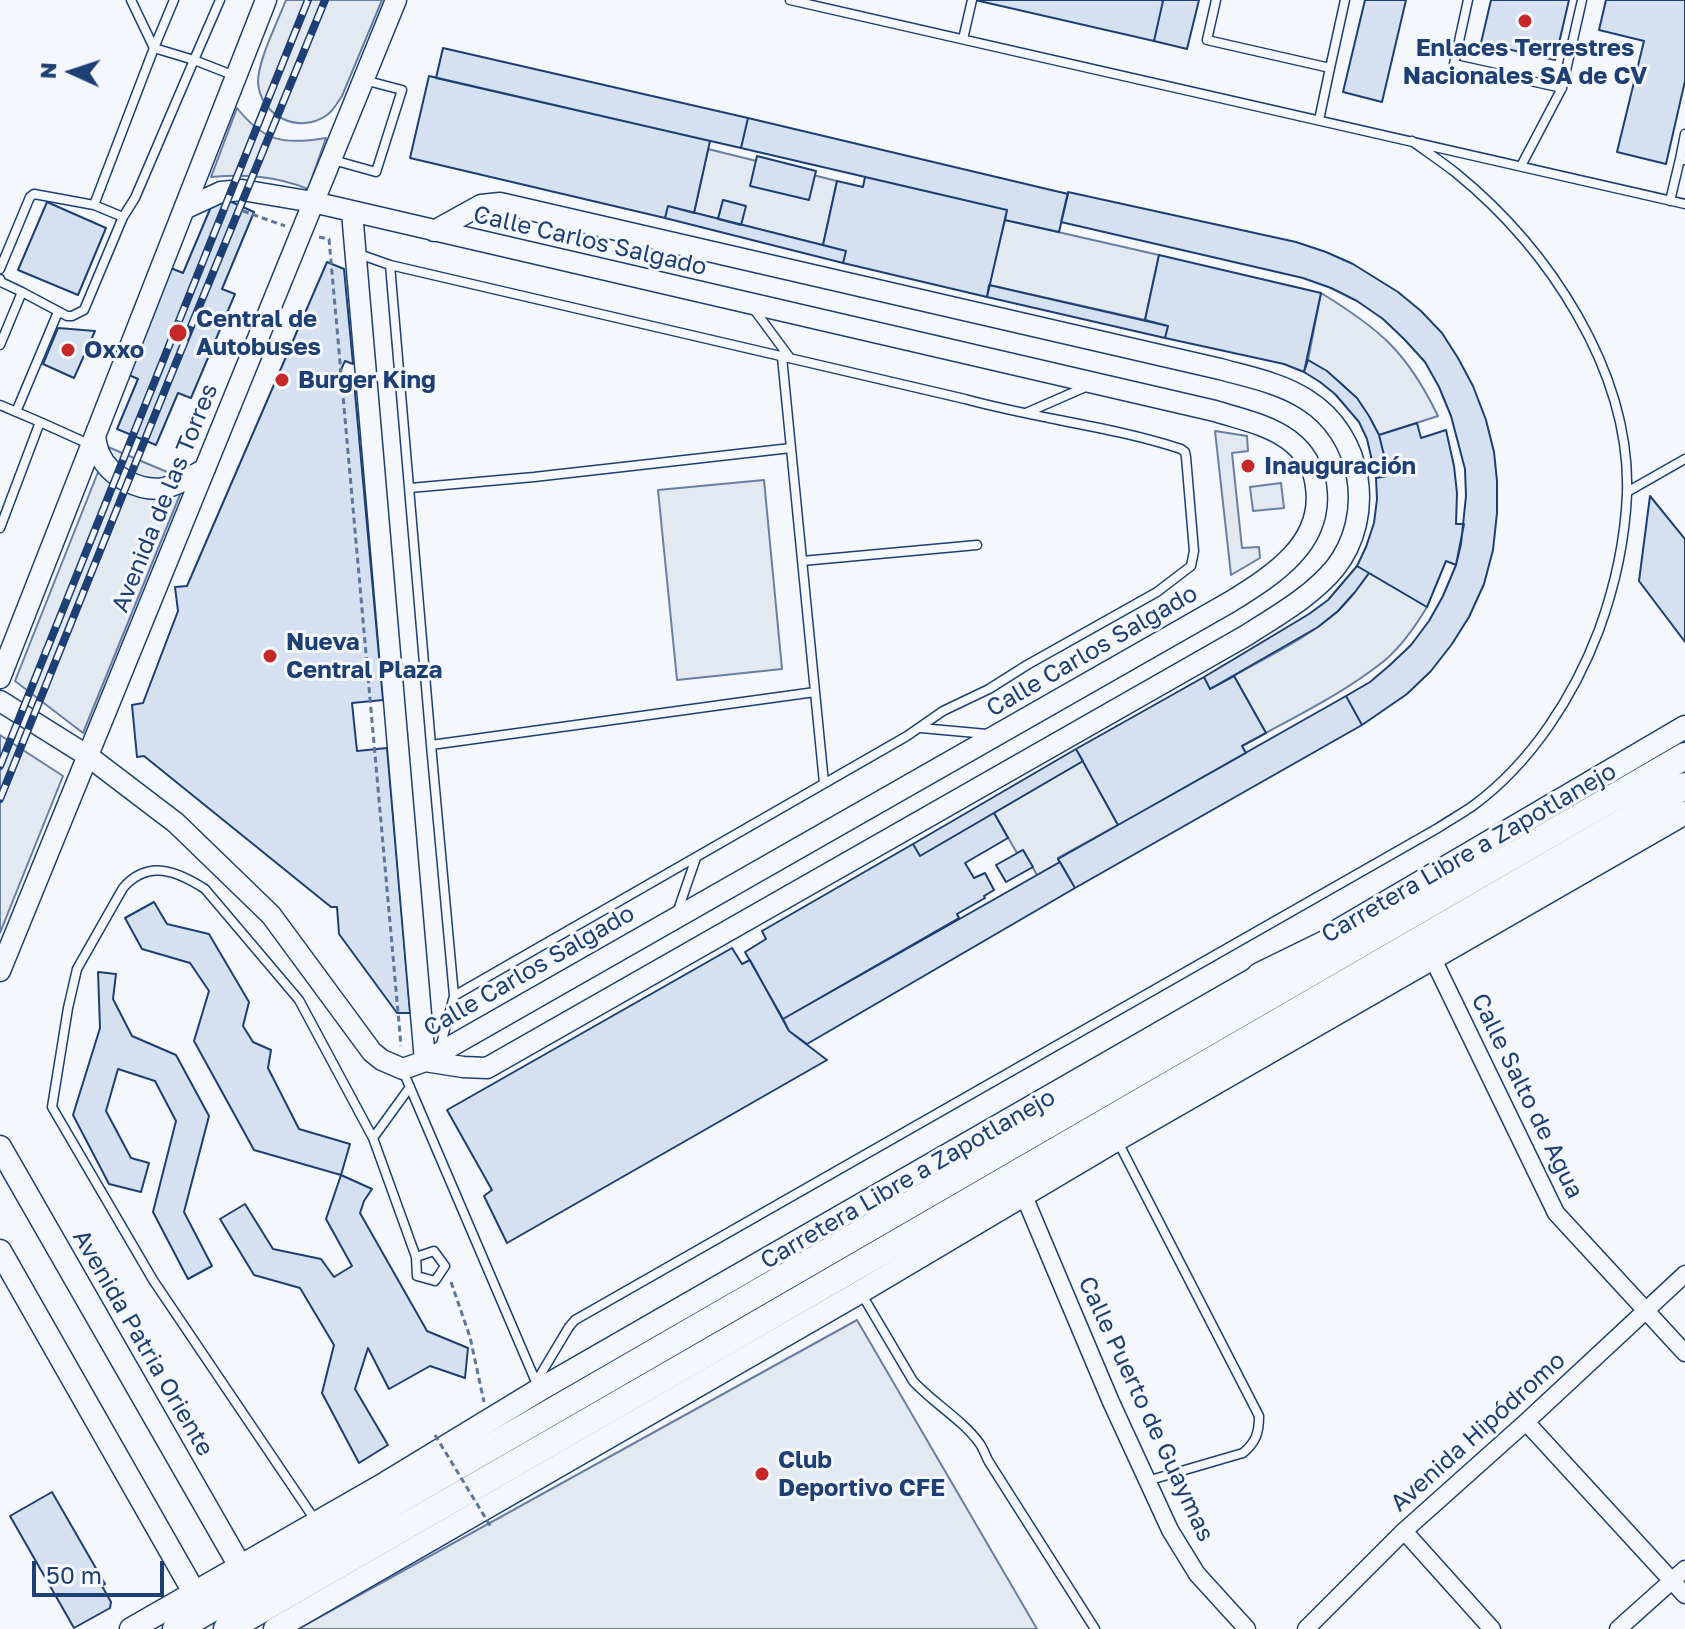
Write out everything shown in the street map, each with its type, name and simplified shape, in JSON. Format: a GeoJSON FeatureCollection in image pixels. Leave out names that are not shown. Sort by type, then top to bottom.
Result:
{"type":"FeatureCollection","features":[{"type":"Feature","properties":{"kind":"main road","name":"Carretera Libre a Zapotlanejo"},"geometry":{"type":"LineString","coordinates":[[131,1629],[386,1483],[538,1386],[1260,976],[1685,727]]}},
{"type":"Feature","properties":{"kind":"main road","name":"Carretera Libre a Zapotlanejo"},"geometry":{"type":"LineString","coordinates":[[176,1629],[1685,756]]}},
{"type":"Feature","properties":{"kind":"main road","name":"Carretera Libre a Zapotlanejo"},"geometry":{"type":"LineString","coordinates":[[227,1629],[1685,786]]}},
{"type":"Feature","properties":{"kind":"main road"},"geometry":{"type":"LineString","coordinates":[[275,1629],[1685,813]]}},
{"type":"Feature","properties":{"kind":"main road"},"geometry":{"type":"LineString","coordinates":[[1260,976],[1371,921],[1499,864]]}},
{"type":"Feature","properties":{"kind":"main road","name":"Avenida Patria Oriente"},"geometry":{"type":"LineString","coordinates":[[0,1147],[240,1566]]}},
{"type":"Feature","properties":{"kind":"main road"},"geometry":{"type":"LineString","coordinates":[[0,1251],[194,1592]]}},
{"type":"Feature","properties":{"kind":"street"},"geometry":{"type":"LineString","coordinates":[[0,678],[266,0]]}},
{"type":"Feature","properties":{"kind":"street","name":"Avenida de las Torres"},"geometry":{"type":"LineString","coordinates":[[0,971],[396,0]]}},
{"type":"Feature","properties":{"kind":"street","name":"Calle Carlos Salgado"},"geometry":{"type":"LineString","coordinates":[[184,209],[221,192],[242,190],[313,202],[1215,411],[1267,428],[1291,441],[1309,463],[1315,480],[1317,506],[1313,524],[1299,549],[1261,582],[430,1058],[406,1078]]}},
{"type":"Feature","properties":{"kind":"street"},"geometry":{"type":"LineString","coordinates":[[352,212],[430,1058],[463,1067],[487,1068],[1247,635],[1309,593],[1336,566],[1354,533],[1360,496],[1354,459],[1336,426],[1324,412],[1293,391],[1220,369],[500,203],[481,205],[434,231]]}},
{"type":"Feature","properties":{"kind":"street"},"geometry":{"type":"LineString","coordinates":[[93,441],[111,469],[125,480],[141,485],[164,488],[205,469]]}},
{"type":"Feature","properties":{"kind":"street"},"geometry":{"type":"LineString","coordinates":[[0,701],[88,756],[176,823],[271,915],[372,1052],[406,1078]]}},
{"type":"Feature","properties":{"kind":"street","name":"Calle Salto de Agua"},"geometry":{"type":"LineString","coordinates":[[1433,959],[1556,1213],[1685,1353]]}},
{"type":"Feature","properties":{"kind":"street","name":"Calle Puerto de Guaymas"},"geometry":{"type":"LineString","coordinates":[[1024,1196],[1111,1402],[1170,1530],[1197,1574],[1247,1629]]}},
{"type":"Feature","properties":{"kind":"street","name":"Avenida Hipódromo"},"geometry":{"type":"LineString","coordinates":[[1306,1629],[1404,1531],[1685,1274]]}},
{"type":"Feature","properties":{"kind":"street"},"geometry":{"type":"LineString","coordinates":[[1526,1422],[1679,1574],[1685,1595]]}},
{"type":"Feature","properties":{"kind":"street"},"geometry":{"type":"LineString","coordinates":[[1404,1531],[1492,1629]]}},
{"type":"Feature","properties":{"kind":"street"},"geometry":{"type":"LineString","coordinates":[[1618,1629],[1679,1574]]}},
{"type":"Feature","properties":{"kind":"lane"},"geometry":{"type":"LineString","coordinates":[[131,0],[154,48],[235,76]]}},
{"type":"Feature","properties":{"kind":"lane"},"geometry":{"type":"LineString","coordinates":[[94,205],[174,0]]}},
{"type":"Feature","properties":{"kind":"lane"},"geometry":{"type":"LineString","coordinates":[[0,279],[58,312],[72,316],[84,310],[220,0]]}},
{"type":"Feature","properties":{"kind":"lane"},"geometry":{"type":"LineString","coordinates":[[790,0],[1685,204]]}},
{"type":"Feature","properties":{"kind":"lane"},"geometry":{"type":"LineString","coordinates":[[963,39],[972,0]]}},
{"type":"Feature","properties":{"kind":"lane"},"geometry":{"type":"LineString","coordinates":[[1216,0],[1207,40],[1330,68]]}},
{"type":"Feature","properties":{"kind":"lane"},"geometry":{"type":"LineString","coordinates":[[1319,120],[1345,0]]}},
{"type":"Feature","properties":{"kind":"lane"},"geometry":{"type":"LineString","coordinates":[[1468,0],[1454,64],[1562,88]]}},
{"type":"Feature","properties":{"kind":"lane"},"geometry":{"type":"LineString","coordinates":[[1521,166],[1562,88],[1582,0]]}},
{"type":"Feature","properties":{"kind":"lane"},"geometry":{"type":"LineString","coordinates":[[331,159],[376,172],[402,90],[363,80]]}},
{"type":"Feature","properties":{"kind":"lane"},"geometry":{"type":"LineString","coordinates":[[1670,201],[1682,160],[1685,134]]}},
{"type":"Feature","properties":{"kind":"lane"},"geometry":{"type":"LineString","coordinates":[[538,1386],[575,1320],[1474,805],[1526,756],[1549,727],[1573,688],[1593,646],[1609,602],[1621,552],[1627,492],[1624,445],[1612,393],[1594,346],[1572,304],[1540,259],[1499,213],[1457,173],[1412,141]]}},
{"type":"Feature","properties":{"kind":"lane"},"geometry":{"type":"LineString","coordinates":[[0,269],[30,197],[34,194],[94,205],[123,217]]}},
{"type":"Feature","properties":{"kind":"lane"},"geometry":{"type":"LineString","coordinates":[[355,252],[390,265],[1005,410],[1141,436],[1185,452],[1194,551],[1188,569],[1157,592],[989,689],[943,711],[921,728],[454,996]]}},
{"type":"Feature","properties":{"kind":"lane"},"geometry":{"type":"LineString","coordinates":[[390,265],[454,996],[444,1038],[440,1048],[430,1058]]}},
{"type":"Feature","properties":{"kind":"lane"},"geometry":{"type":"LineString","coordinates":[[0,345],[22,292]]}},
{"type":"Feature","properties":{"kind":"lane"},"geometry":{"type":"LineString","coordinates":[[750,304],[787,358],[791,448],[824,783]]}},
{"type":"Feature","properties":{"kind":"lane"},"geometry":{"type":"LineString","coordinates":[[16,412],[58,312]]}},
{"type":"Feature","properties":{"kind":"lane"},"geometry":{"type":"LineString","coordinates":[[1026,413],[1095,384]]}},
{"type":"Feature","properties":{"kind":"lane"},"geometry":{"type":"LineString","coordinates":[[0,405],[93,441]]}},
{"type":"Feature","properties":{"kind":"lane"},"geometry":{"type":"LineString","coordinates":[[0,528],[40,422]]}},
{"type":"Feature","properties":{"kind":"lane"},"geometry":{"type":"LineString","coordinates":[[410,488],[791,448]]}},
{"type":"Feature","properties":{"kind":"lane"},"geometry":{"type":"LineString","coordinates":[[1627,492],[1685,459]]}},
{"type":"Feature","properties":{"kind":"lane"},"geometry":{"type":"LineString","coordinates":[[802,561],[977,545]]}},
{"type":"Feature","properties":{"kind":"lane"},"geometry":{"type":"LineString","coordinates":[[431,745],[815,692]]}},
{"type":"Feature","properties":{"kind":"lane"},"geometry":{"type":"LineString","coordinates":[[921,728],[997,735]]}},
{"type":"Feature","properties":{"kind":"lane"},"geometry":{"type":"LineString","coordinates":[[676,918],[696,857]]}},
{"type":"Feature","properties":{"kind":"lane"},"geometry":{"type":"LineString","coordinates":[[316,1522],[153,1280],[52,1107],[77,969],[132,877],[147,871],[162,870],[186,877],[205,889],[299,1000],[373,1138],[416,1257],[417,1276],[435,1281],[445,1266],[434,1251],[416,1257]]}},
{"type":"Feature","properties":{"kind":"lane"},"geometry":{"type":"LineString","coordinates":[[406,1078],[538,1386]]}},
{"type":"Feature","properties":{"kind":"lane"},"geometry":{"type":"LineString","coordinates":[[373,1138],[406,1078]]}},
{"type":"Feature","properties":{"kind":"lane"},"geometry":{"type":"LineString","coordinates":[[1116,1140],[1259,1416],[1259,1430],[1254,1443],[1243,1453],[1147,1481]]}},
{"type":"Feature","properties":{"kind":"lane"},"geometry":{"type":"LineString","coordinates":[[860,1292],[913,1381],[980,1444],[1095,1629]]}},
{"type":"Feature","properties":{"kind":"path"},"geometry":{"type":"LineString","coordinates":[[206,198],[329,239],[406,1078]]}},
{"type":"Feature","properties":{"kind":"path"},"geometry":{"type":"LineString","coordinates":[[445,1266],[470,1337],[485,1405]]}},
{"type":"Feature","properties":{"kind":"path"},"geometry":{"type":"LineString","coordinates":[[435,1435],[491,1527]]}},
{"type":"Feature","properties":{"kind":"shaded area"},"geometry":{"type":"Polygon","coordinates":[[[286,0],[382,0],[342,96],[334,109],[316,121],[305,123],[283,119],[273,113],[260,94],[259,73],[286,0]]]}},
{"type":"Feature","properties":{"kind":"shaded area"},"geometry":{"type":"Polygon","coordinates":[[[237,108],[256,128],[276,138],[298,141],[326,138],[308,189],[260,177],[211,177],[237,108]]]}},
{"type":"Feature","properties":{"kind":"shaded area"},"geometry":{"type":"Polygon","coordinates":[[[708,149],[837,181],[823,245],[741,225],[745,206],[723,200],[718,219],[694,213],[708,149]]]}},
{"type":"Feature","properties":{"kind":"shaded area"},"geometry":{"type":"Polygon","coordinates":[[[1005,220],[1159,255],[1145,320],[989,285],[1005,220]]]}},
{"type":"Feature","properties":{"kind":"shaded area"},"geometry":{"type":"Polygon","coordinates":[[[1321,293],[1360,318],[1390,344],[1415,375],[1438,416],[1379,435],[1350,392],[1308,360],[1321,293]]]}},
{"type":"Feature","properties":{"kind":"shaded area"},"geometry":{"type":"Polygon","coordinates":[[[1215,431],[1247,436],[1248,451],[1232,453],[1242,548],[1259,547],[1260,558],[1231,575],[1215,431]]]}},
{"type":"Feature","properties":{"kind":"shaded area"},"geometry":{"type":"Polygon","coordinates":[[[108,447],[186,480],[83,733],[15,681],[108,447]]]}},
{"type":"Feature","properties":{"kind":"shaded area"},"geometry":{"type":"Polygon","coordinates":[[[764,480],[782,669],[677,680],[658,490],[764,480]]]}},
{"type":"Feature","properties":{"kind":"shaded area"},"geometry":{"type":"Polygon","coordinates":[[[1281,483],[1284,508],[1253,511],[1250,487],[1281,483]]]}},
{"type":"Feature","properties":{"kind":"shaded area"},"geometry":{"type":"Polygon","coordinates":[[[1369,573],[1427,607],[1418,622],[1397,649],[1370,672],[1266,733],[1234,676],[1300,638],[1337,612],[1369,573]]]}},
{"type":"Feature","properties":{"kind":"shaded area"},"geometry":{"type":"Polygon","coordinates":[[[0,735],[63,776],[0,933],[0,735]]]}},
{"type":"Feature","properties":{"kind":"shaded area"},"geometry":{"type":"Polygon","coordinates":[[[1083,761],[1118,825],[1058,858],[1060,862],[1037,875],[1023,850],[1017,853],[994,813],[1083,761]]]}},
{"type":"Feature","properties":{"kind":"shaded area","name":"Club Deportivo CFE"},"geometry":{"type":"Polygon","coordinates":[[[857,1320],[1037,1629],[298,1629],[857,1320]]]}},
{"type":"Feature","properties":{"kind":"building"},"geometry":{"type":"Polygon","coordinates":[[[975,0],[1161,0],[1163,1],[1154,41],[975,0]]]}},
{"type":"Feature","properties":{"kind":"building"},"geometry":{"type":"Polygon","coordinates":[[[1161,0],[1199,0],[1187,49],[1154,41],[1161,0]]]}},
{"type":"Feature","properties":{"kind":"building"},"geometry":{"type":"Polygon","coordinates":[[[1365,0],[1406,0],[1382,102],[1343,92],[1365,0]]]}},
{"type":"Feature","properties":{"kind":"building","name":"Enlaces Terrestres Nacionales SA de CV"},"geometry":{"type":"Polygon","coordinates":[[[1491,0],[1569,0],[1555,60],[1481,43],[1491,0]]]}},
{"type":"Feature","properties":{"kind":"building"},"geometry":{"type":"Polygon","coordinates":[[[1606,0],[1685,0],[1685,81],[1666,164],[1617,152],[1644,41],[1599,30],[1606,0]]]}},
{"type":"Feature","properties":{"kind":"building"},"geometry":{"type":"Polygon","coordinates":[[[443,48],[748,118],[741,148],[436,78],[443,48]]]}},
{"type":"Feature","properties":{"kind":"building"},"geometry":{"type":"Polygon","coordinates":[[[429,76],[710,141],[694,213],[668,206],[665,218],[410,158],[429,76]]]}},
{"type":"Feature","properties":{"kind":"building"},"geometry":{"type":"Polygon","coordinates":[[[748,118],[1068,194],[1059,232],[1005,220],[1007,210],[741,148],[748,118]]]}},
{"type":"Feature","properties":{"kind":"building"},"geometry":{"type":"Polygon","coordinates":[[[757,156],[816,171],[809,200],[750,186],[757,156]]]}},
{"type":"Feature","properties":{"kind":"building"},"geometry":{"type":"Polygon","coordinates":[[[865,177],[1007,210],[987,297],[843,263],[846,251],[823,245],[837,181],[863,187],[865,177]]]}},
{"type":"Feature","properties":{"kind":"building"},"geometry":{"type":"Polygon","coordinates":[[[1068,192],[1296,242],[1326,252],[1353,264],[1398,292],[1442,333],[1458,358],[1473,386],[1494,452],[1497,513],[1493,550],[1484,584],[1452,644],[1431,671],[1407,694],[1362,725],[1346,696],[1370,682],[1411,645],[1443,596],[1461,544],[1466,496],[1465,469],[1451,416],[1439,387],[1425,362],[1404,339],[1357,301],[1303,278],[1061,222],[1068,192]]]}},
{"type":"Feature","properties":{"kind":"building","name":"Central de Autobuses"},"geometry":{"type":"Polygon","coordinates":[[[216,195],[254,212],[222,289],[235,294],[191,398],[178,393],[156,445],[117,429],[138,379],[122,372],[166,266],[183,273],[216,195]]]}},
{"type":"Feature","properties":{"kind":"building"},"geometry":{"type":"Polygon","coordinates":[[[723,200],[746,206],[741,225],[718,219],[723,200]]]}},
{"type":"Feature","properties":{"kind":"building"},"geometry":{"type":"Polygon","coordinates":[[[47,202],[106,228],[78,295],[18,270],[47,202]]]}},
{"type":"Feature","properties":{"kind":"building"},"geometry":{"type":"Polygon","coordinates":[[[668,206],[846,251],[843,263],[665,218],[668,206]]]}},
{"type":"Feature","properties":{"kind":"building"},"geometry":{"type":"Polygon","coordinates":[[[1159,255],[1321,293],[1304,372],[1284,364],[1165,338],[1168,326],[1145,320],[1159,255]]]}},
{"type":"Feature","properties":{"kind":"building","name":"Nueva Central Plaza"},"geometry":{"type":"Polygon","coordinates":[[[327,262],[344,269],[353,364],[345,361],[338,376],[354,382],[383,700],[352,703],[357,751],[387,748],[410,1013],[397,1013],[339,934],[337,907],[331,907],[144,756],[137,757],[132,705],[143,703],[178,611],[175,587],[187,586],[327,262]]]}},
{"type":"Feature","properties":{"kind":"building"},"geometry":{"type":"Polygon","coordinates":[[[989,285],[1168,326],[1165,338],[987,297],[989,285]]]}},
{"type":"Feature","properties":{"kind":"building"},"geometry":{"type":"Polygon","coordinates":[[[58,328],[95,331],[74,378],[43,364],[58,328]]]}},
{"type":"Feature","properties":{"kind":"building"},"geometry":{"type":"Polygon","coordinates":[[[1308,360],[1327,371],[1357,398],[1379,435],[1387,476],[1376,478],[1367,439],[1359,422],[1335,394],[1304,372],[1308,360]]]}},
{"type":"Feature","properties":{"kind":"building"},"geometry":{"type":"Polygon","coordinates":[[[1417,423],[1421,438],[1446,430],[1457,493],[1456,524],[1464,524],[1456,565],[1446,561],[1427,607],[1357,566],[1374,523],[1376,478],[1387,476],[1379,435],[1417,423]]]}},
{"type":"Feature","properties":{"kind":"building"},"geometry":{"type":"Polygon","coordinates":[[[1650,496],[1685,539],[1685,642],[1639,581],[1650,496]]]}},
{"type":"Feature","properties":{"kind":"building"},"geometry":{"type":"Polygon","coordinates":[[[1357,566],[1369,573],[1338,611],[1318,627],[1210,689],[1204,677],[1309,614],[1328,600],[1357,566]]]}},
{"type":"Feature","properties":{"kind":"building"},"geometry":{"type":"Polygon","coordinates":[[[1234,676],[1266,733],[1242,746],[1246,753],[1118,825],[1076,749],[1204,677],[1210,689],[1234,676]]]}},
{"type":"Feature","properties":{"kind":"building"},"geometry":{"type":"Polygon","coordinates":[[[1346,696],[1362,725],[1075,888],[1058,859],[1346,696]]]}},
{"type":"Feature","properties":{"kind":"building"},"geometry":{"type":"Polygon","coordinates":[[[1076,749],[1083,761],[920,856],[913,844],[1076,749]]]}},
{"type":"Feature","properties":{"kind":"building"},"geometry":{"type":"Polygon","coordinates":[[[994,813],[1008,838],[965,863],[974,878],[985,873],[994,890],[957,914],[959,918],[783,1019],[745,952],[766,939],[762,931],[913,844],[920,856],[994,813]]]}},
{"type":"Feature","properties":{"kind":"building"},"geometry":{"type":"Polygon","coordinates":[[[1023,850],[1033,867],[1006,882],[996,865],[1023,850]]]}},
{"type":"Feature","properties":{"kind":"building"},"geometry":{"type":"Polygon","coordinates":[[[1060,862],[1075,888],[807,1044],[789,1031],[783,1019],[1060,862]]]}},
{"type":"Feature","properties":{"kind":"building"},"geometry":{"type":"Polygon","coordinates":[[[154,902],[167,924],[209,934],[249,1002],[243,1026],[253,1042],[271,1050],[268,1068],[299,1129],[350,1144],[341,1175],[254,1150],[194,1041],[209,991],[190,963],[142,949],[125,918],[154,902]]]}},
{"type":"Feature","properties":{"kind":"building"},"geometry":{"type":"Polygon","coordinates":[[[732,948],[742,964],[750,960],[789,1031],[827,1060],[507,1243],[484,1196],[492,1190],[447,1110],[732,948]]]}},
{"type":"Feature","properties":{"kind":"building"},"geometry":{"type":"Polygon","coordinates":[[[98,972],[116,974],[113,999],[132,1036],[176,1055],[209,1116],[184,1212],[212,1266],[188,1279],[153,1212],[176,1121],[155,1081],[118,1069],[106,1111],[131,1158],[149,1163],[141,1192],[109,1184],[73,1115],[100,1028],[98,972]]]}},
{"type":"Feature","properties":{"kind":"building"},"geometry":{"type":"Polygon","coordinates":[[[341,1175],[372,1189],[360,1213],[427,1331],[468,1348],[465,1378],[430,1366],[389,1389],[368,1348],[355,1389],[388,1445],[359,1463],[322,1393],[334,1345],[300,1288],[254,1275],[220,1219],[245,1204],[273,1249],[321,1259],[334,1277],[352,1266],[326,1219],[341,1175]]]}},
{"type":"Feature","properties":{"kind":"building"},"geometry":{"type":"Polygon","coordinates":[[[52,1492],[105,1584],[102,1586],[111,1602],[110,1608],[74,1628],[10,1516],[52,1492]]]}},
{"type":"Feature","properties":{"kind":"railway"},"geometry":{"type":"LineString","coordinates":[[0,766],[308,0]]}},
{"type":"Feature","properties":{"kind":"railway"},"geometry":{"type":"LineString","coordinates":[[0,799],[325,0]]}},
{"type":"Feature","properties":{"kind":"place","name":"Enlaces Terrestres Nacionales SA de CV"},"geometry":{"type":"Point","coordinates":[1525,21]}},
{"type":"Feature","properties":{"kind":"place","name":"Central de Autobuses"},"geometry":{"type":"Point","coordinates":[178,333]}},
{"type":"Feature","properties":{"kind":"place","name":"Oxxo"},"geometry":{"type":"Point","coordinates":[68,350]}},
{"type":"Feature","properties":{"kind":"place","name":"Burger King"},"geometry":{"type":"Point","coordinates":[282,380]}},
{"type":"Feature","properties":{"kind":"place","name":"Inauguración"},"geometry":{"type":"Point","coordinates":[1248,466]}},
{"type":"Feature","properties":{"kind":"place","name":"Nueva Central Plaza"},"geometry":{"type":"Point","coordinates":[270,656]}},
{"type":"Feature","properties":{"kind":"place","name":"Club Deportivo CFE"},"geometry":{"type":"Point","coordinates":[762,1474]}}]}
